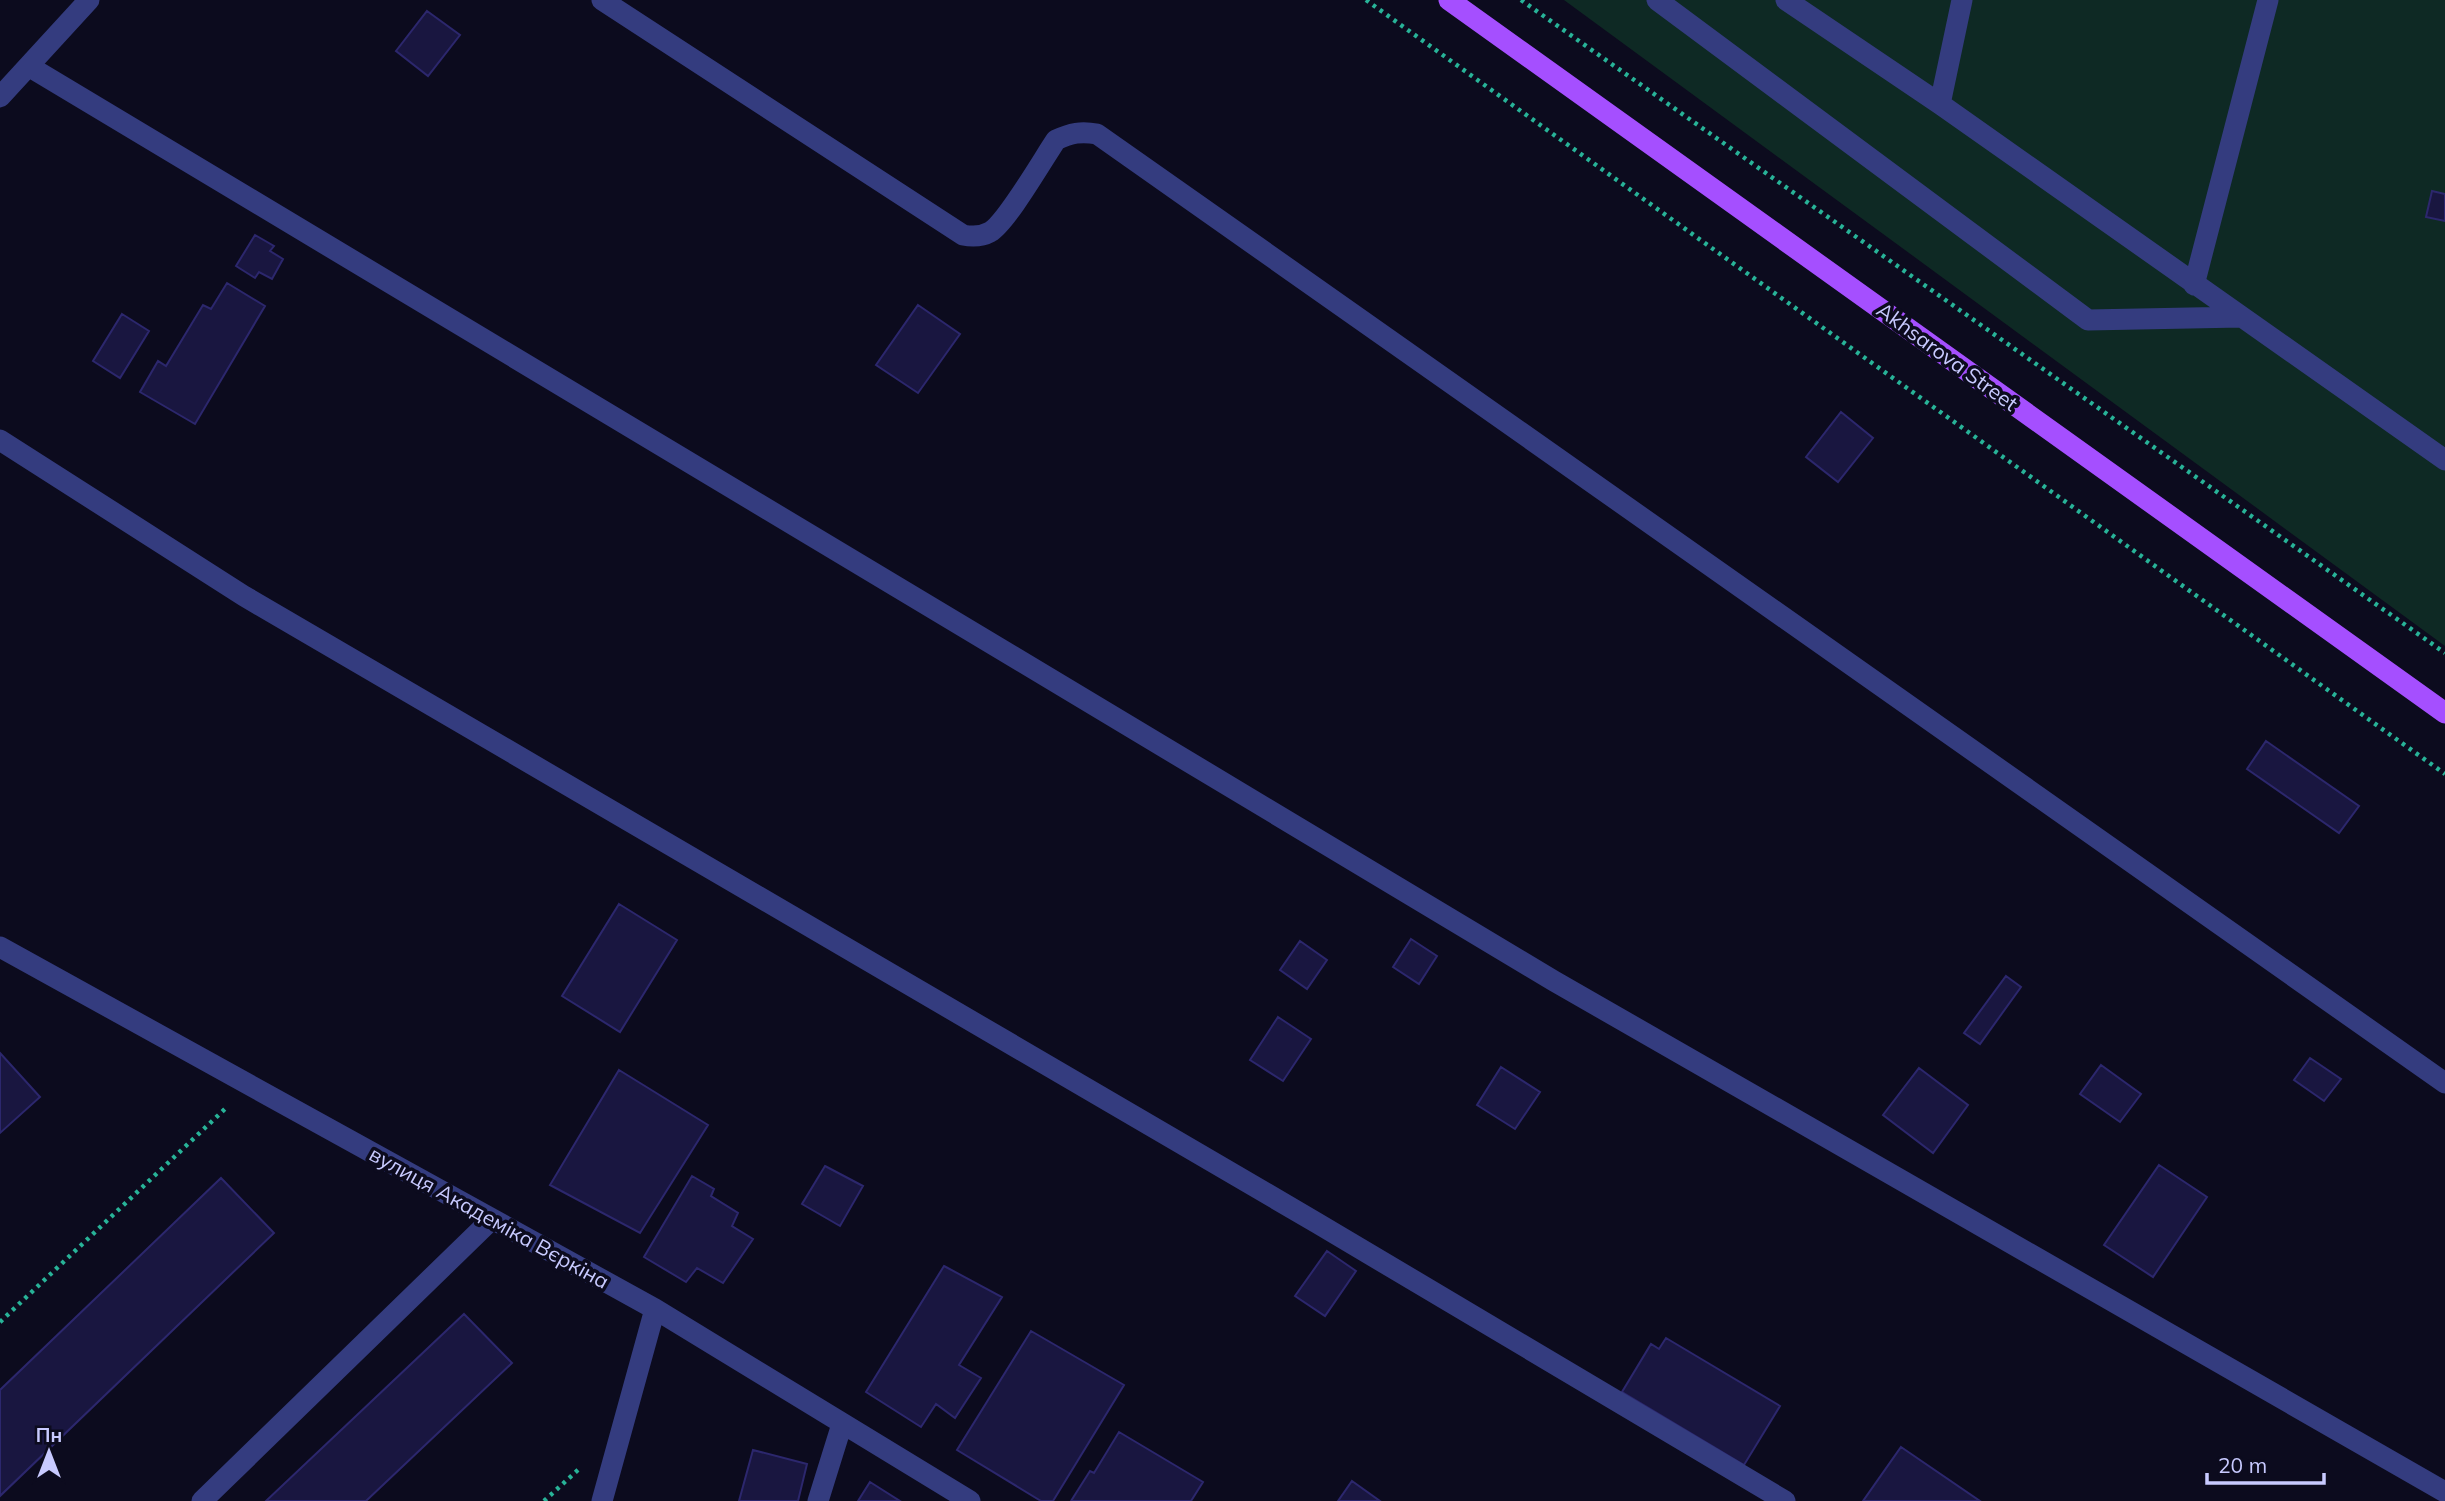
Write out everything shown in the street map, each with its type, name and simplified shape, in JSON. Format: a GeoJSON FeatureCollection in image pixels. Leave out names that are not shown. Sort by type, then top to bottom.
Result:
{"type":"FeatureCollection","features":[{"type":"Feature","properties":{"kind":"main road","name":"Akhsarova Street"},"geometry":{"type":"LineString","coordinates":[[1449,0],[2445,713]]}},
{"type":"Feature","properties":{"kind":"street"},"geometry":{"type":"LineString","coordinates":[[0,97],[89,0]]}},
{"type":"Feature","properties":{"kind":"street"},"geometry":{"type":"LineString","coordinates":[[602,0],[963,235],[983,235],[999,224],[1056,140],[1069,134],[1097,134],[2445,1083]]}},
{"type":"Feature","properties":{"kind":"street"},"geometry":{"type":"LineString","coordinates":[[1657,0],[2088,320],[2241,317]]}},
{"type":"Feature","properties":{"kind":"street"},"geometry":{"type":"LineString","coordinates":[[1786,0],[1940,104],[2445,460]]}},
{"type":"Feature","properties":{"kind":"street"},"geometry":{"type":"LineString","coordinates":[[1940,104],[1962,0]]}},
{"type":"Feature","properties":{"kind":"street"},"geometry":{"type":"LineString","coordinates":[[2194,285],[2268,0]]}},
{"type":"Feature","properties":{"kind":"street"},"geometry":{"type":"LineString","coordinates":[[30,66],[1554,981],[2445,1492]]}},
{"type":"Feature","properties":{"kind":"street"},"geometry":{"type":"LineString","coordinates":[[0,440],[244,596],[1281,1202],[1785,1501]]}},
{"type":"Feature","properties":{"kind":"street","name":"вулиця Академіка Вєркіна"},"geometry":{"type":"LineString","coordinates":[[3,953],[655,1309],[970,1501]]}},
{"type":"Feature","properties":{"kind":"street"},"geometry":{"type":"LineString","coordinates":[[202,1501],[492,1219]]}},
{"type":"Feature","properties":{"kind":"street"},"geometry":{"type":"LineString","coordinates":[[602,1501],[655,1309]]}},
{"type":"Feature","properties":{"kind":"street"},"geometry":{"type":"LineString","coordinates":[[818,1501],[842,1424]]}},
{"type":"Feature","properties":{"kind":"path"},"geometry":{"type":"LineString","coordinates":[[1366,0],[2445,774]]}},
{"type":"Feature","properties":{"kind":"path"},"geometry":{"type":"LineString","coordinates":[[1521,0],[2445,653]]}},
{"type":"Feature","properties":{"kind":"path"},"geometry":{"type":"LineString","coordinates":[[0,1322],[227,1106]]}},
{"type":"Feature","properties":{"kind":"path"},"geometry":{"type":"LineString","coordinates":[[544,1501],[580,1467]]}},
{"type":"Feature","properties":{"kind":"green space"},"geometry":{"type":"Polygon","coordinates":[[[1564,0],[2445,0],[2445,646],[1564,0]]]}},
{"type":"Feature","properties":{"kind":"building"},"geometry":{"type":"Polygon","coordinates":[[[427,11],[460,35],[428,76],[396,51],[427,11]]]}},
{"type":"Feature","properties":{"kind":"building"},"geometry":{"type":"Polygon","coordinates":[[[2432,191],[2445,194],[2445,221],[2426,217],[2432,191]]]}},
{"type":"Feature","properties":{"kind":"building"},"geometry":{"type":"Polygon","coordinates":[[[255,235],[274,246],[270,251],[283,259],[272,279],[259,272],[255,278],[236,266],[255,235]]]}},
{"type":"Feature","properties":{"kind":"building"},"geometry":{"type":"Polygon","coordinates":[[[227,283],[265,306],[195,424],[140,392],[158,361],[166,366],[203,305],[211,309],[227,283]]]}},
{"type":"Feature","properties":{"kind":"building"},"geometry":{"type":"Polygon","coordinates":[[[918,305],[960,334],[918,393],[876,365],[918,305]]]}},
{"type":"Feature","properties":{"kind":"building"},"geometry":{"type":"Polygon","coordinates":[[[122,314],[149,331],[120,378],[93,361],[122,314]]]}},
{"type":"Feature","properties":{"kind":"building"},"geometry":{"type":"Polygon","coordinates":[[[1841,412],[1873,438],[1838,482],[1806,457],[1841,412]]]}},
{"type":"Feature","properties":{"kind":"building"},"geometry":{"type":"Polygon","coordinates":[[[2266,741],[2359,806],[2339,833],[2247,769],[2266,741]]]}},
{"type":"Feature","properties":{"kind":"building"},"geometry":{"type":"Polygon","coordinates":[[[619,904],[677,940],[620,1032],[562,996],[619,904]]]}},
{"type":"Feature","properties":{"kind":"building"},"geometry":{"type":"Polygon","coordinates":[[[1411,939],[1437,956],[1419,984],[1393,967],[1411,939]]]}},
{"type":"Feature","properties":{"kind":"building"},"geometry":{"type":"Polygon","coordinates":[[[1300,941],[1327,960],[1307,989],[1280,970],[1300,941]]]}},
{"type":"Feature","properties":{"kind":"building"},"geometry":{"type":"Polygon","coordinates":[[[2006,976],[2021,987],[1980,1044],[1964,1033],[2006,976]]]}},
{"type":"Feature","properties":{"kind":"building"},"geometry":{"type":"Polygon","coordinates":[[[1278,1017],[1311,1039],[1283,1081],[1250,1060],[1278,1017]]]}},
{"type":"Feature","properties":{"kind":"building"},"geometry":{"type":"Polygon","coordinates":[[[0,1053],[40,1097],[0,1133],[0,1053]]]}},
{"type":"Feature","properties":{"kind":"building"},"geometry":{"type":"Polygon","coordinates":[[[2310,1058],[2341,1079],[2324,1101],[2294,1080],[2310,1058]]]}},
{"type":"Feature","properties":{"kind":"building"},"geometry":{"type":"Polygon","coordinates":[[[2101,1065],[2141,1094],[2120,1122],[2080,1094],[2101,1065]]]}},
{"type":"Feature","properties":{"kind":"building"},"geometry":{"type":"Polygon","coordinates":[[[1501,1067],[1540,1092],[1515,1129],[1477,1105],[1501,1067]]]}},
{"type":"Feature","properties":{"kind":"building"},"geometry":{"type":"Polygon","coordinates":[[[1919,1068],[1968,1105],[1933,1153],[1883,1115],[1919,1068]]]}},
{"type":"Feature","properties":{"kind":"building"},"geometry":{"type":"Polygon","coordinates":[[[619,1070],[708,1125],[640,1233],[550,1185],[619,1070]]]}},
{"type":"Feature","properties":{"kind":"building"},"geometry":{"type":"Polygon","coordinates":[[[2159,1165],[2207,1197],[2153,1277],[2104,1245],[2159,1165]]]}},
{"type":"Feature","properties":{"kind":"building"},"geometry":{"type":"Polygon","coordinates":[[[825,1166],[863,1186],[840,1226],[802,1204],[825,1166]]]}},
{"type":"Feature","properties":{"kind":"building"},"geometry":{"type":"Polygon","coordinates":[[[692,1176],[714,1189],[711,1196],[738,1213],[732,1226],[753,1239],[723,1283],[697,1268],[686,1282],[644,1257],[692,1176]]]}},
{"type":"Feature","properties":{"kind":"building"},"geometry":{"type":"Polygon","coordinates":[[[221,1178],[274,1233],[0,1496],[0,1390],[221,1178]]]}},
{"type":"Feature","properties":{"kind":"building"},"geometry":{"type":"Polygon","coordinates":[[[1327,1251],[1356,1271],[1325,1316],[1295,1296],[1327,1251]]]}},
{"type":"Feature","properties":{"kind":"building"},"geometry":{"type":"Polygon","coordinates":[[[944,1266],[1002,1297],[959,1365],[981,1378],[955,1418],[936,1404],[921,1427],[866,1392],[944,1266]]]}},
{"type":"Feature","properties":{"kind":"building"},"geometry":{"type":"Polygon","coordinates":[[[464,1314],[512,1363],[366,1501],[266,1501],[464,1314]]]}},
{"type":"Feature","properties":{"kind":"building"},"geometry":{"type":"Polygon","coordinates":[[[1031,1331],[1124,1385],[1053,1501],[1041,1501],[957,1450],[1031,1331]]]}},
{"type":"Feature","properties":{"kind":"building"},"geometry":{"type":"Polygon","coordinates":[[[1666,1338],[1780,1406],[1744,1465],[1622,1392],[1651,1344],[1659,1349],[1666,1338]]]}},
{"type":"Feature","properties":{"kind":"building"},"geometry":{"type":"Polygon","coordinates":[[[1119,1432],[1203,1482],[1191,1501],[1071,1501],[1090,1471],[1094,1473],[1119,1432]]]}},
{"type":"Feature","properties":{"kind":"building"},"geometry":{"type":"Polygon","coordinates":[[[1901,1447],[1980,1501],[1863,1501],[1901,1447]]]}},
{"type":"Feature","properties":{"kind":"building"},"geometry":{"type":"Polygon","coordinates":[[[753,1450],[807,1464],[798,1501],[739,1501],[753,1450]]]}},
{"type":"Feature","properties":{"kind":"building"},"geometry":{"type":"Polygon","coordinates":[[[1352,1481],[1380,1501],[1338,1501],[1352,1481]]]}},
{"type":"Feature","properties":{"kind":"building"},"geometry":{"type":"Polygon","coordinates":[[[870,1482],[900,1501],[858,1501],[870,1482]]]}}]}
